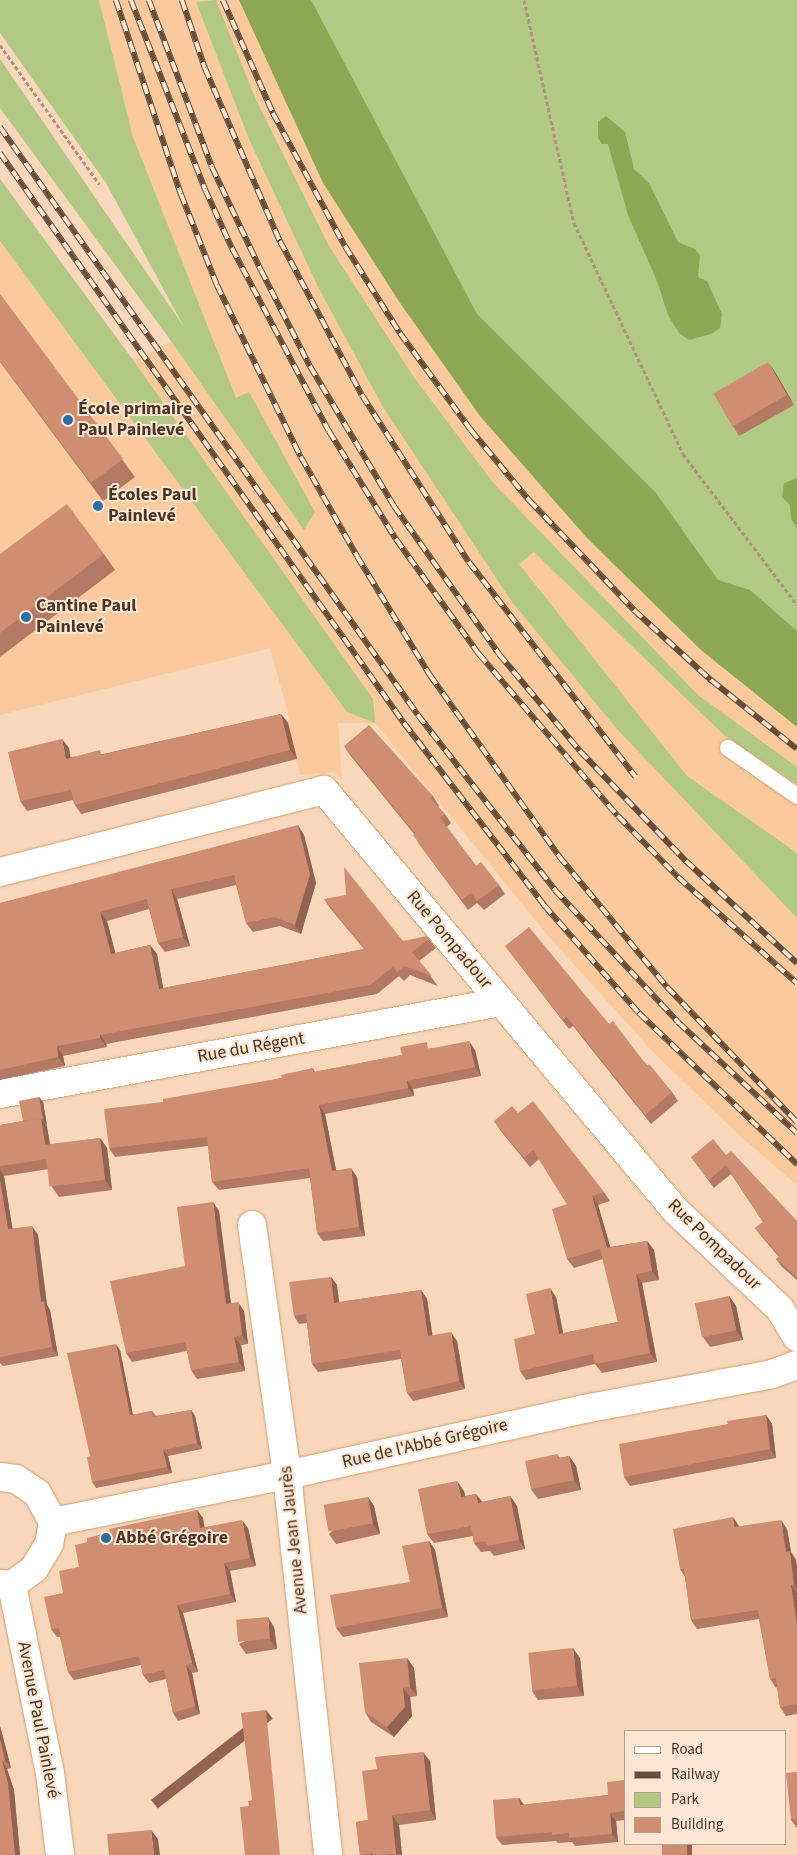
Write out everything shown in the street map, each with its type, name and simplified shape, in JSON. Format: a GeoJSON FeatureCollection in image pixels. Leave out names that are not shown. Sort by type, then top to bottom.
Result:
{"type":"FeatureCollection","features":[{"type":"Feature","properties":{"kind":"street","name":"Rue Pompadour"},"geometry":{"type":"LineString","coordinates":[[0,872],[324,790],[675,1210],[780,1310],[797,1337]]}},
{"type":"Feature","properties":{"kind":"street","name":"Rue du Régent"},"geometry":{"type":"LineString","coordinates":[[0,1094],[501,1002]]}},
{"type":"Feature","properties":{"kind":"street","name":"Avenue Jean Jaurès"},"geometry":{"type":"LineString","coordinates":[[252,1225],[288,1476],[328,1855]]}},
{"type":"Feature","properties":{"kind":"street","name":"Rue de l'Abbé Grégoire"},"geometry":{"type":"LineString","coordinates":[[53,1522],[288,1476],[584,1409],[772,1374],[797,1365]]}},
{"type":"Feature","properties":{"kind":"street"},"geometry":{"type":"LineString","coordinates":[[0,1477],[16,1479],[37,1493],[53,1522],[49,1544],[34,1568],[6,1584]]}},
{"type":"Feature","properties":{"kind":"street","name":"Avenue Paul Painlevé"},"geometry":{"type":"LineString","coordinates":[[6,1584],[50,1773],[60,1855]]}},
{"type":"Feature","properties":{"kind":"lane"},"geometry":{"type":"LineString","coordinates":[[728,748],[797,796]]}},
{"type":"Feature","properties":{"kind":"path"},"geometry":{"type":"LineString","coordinates":[[524,0],[574,223],[683,454],[797,604]]}},
{"type":"Feature","properties":{"kind":"path"},"geometry":{"type":"LineString","coordinates":[[0,45],[99,184]]}},
{"type":"Feature","properties":{"kind":"shaded area"},"geometry":{"type":"Polygon","coordinates":[[[99,0],[266,0],[797,672],[797,1185],[741,1137],[654,1053],[549,937],[375,723],[338,723],[342,780],[334,772],[300,775],[287,723],[290,720],[270,648],[0,715],[0,241],[100,377],[206,325],[133,137],[99,0]]]}},
{"type":"Feature","properties":{"kind":"green space"},"geometry":{"type":"Polygon","coordinates":[[[0,0],[99,0],[133,137],[236,398],[249,392],[315,512],[304,530],[171,341],[0,108],[0,59],[184,327],[106,183],[0,33],[0,0]]]}},
{"type":"Feature","properties":{"kind":"green space"},"geometry":{"type":"Polygon","coordinates":[[[216,0],[256,100],[329,246],[413,376],[494,484],[698,695],[797,767],[797,784],[724,735],[534,552],[519,564],[687,776],[797,853],[797,918],[617,729],[512,602],[383,407],[318,287],[249,139],[196,2],[216,0]]]}},
{"type":"Feature","properties":{"kind":"green space"},"geometry":{"type":"Polygon","coordinates":[[[239,0],[311,0],[477,314],[656,493],[718,580],[750,590],[797,631],[797,727],[701,650],[587,538],[480,416],[400,303],[323,183],[239,0]]]}},
{"type":"Feature","properties":{"kind":"green space"},"geometry":{"type":"Polygon","coordinates":[[[266,0],[797,0],[797,672],[572,464],[266,0]]]}},
{"type":"Feature","properties":{"kind":"green space"},"geometry":{"type":"Polygon","coordinates":[[[606,116],[625,132],[634,169],[649,183],[678,242],[695,249],[700,255],[698,277],[707,281],[722,314],[720,328],[711,334],[689,340],[679,333],[668,315],[657,281],[628,215],[608,144],[602,144],[598,138],[598,122],[606,116]]]}},
{"type":"Feature","properties":{"kind":"green space"},"geometry":{"type":"Polygon","coordinates":[[[0,179],[133,360],[373,699],[375,723],[347,712],[0,241],[0,179]]]}},
{"type":"Feature","properties":{"kind":"green space"},"geometry":{"type":"Polygon","coordinates":[[[797,478],[797,528],[791,519],[790,505],[782,497],[784,483],[797,478]]]}},
{"type":"Feature","properties":{"kind":"building","name":"École primaire Paul Painlevé"},"geometry":{"type":"Polygon","coordinates":[[[0,294],[123,459],[91,483],[0,361],[0,294]]]}},
{"type":"Feature","properties":{"kind":"building"},"geometry":{"type":"Polygon","coordinates":[[[768,362],[787,395],[732,426],[713,394],[768,362]]]}},
{"type":"Feature","properties":{"kind":"building","name":"Cantine Paul Painlevé"},"geometry":{"type":"Polygon","coordinates":[[[67,504],[104,554],[0,633],[0,554],[67,504]]]}},
{"type":"Feature","properties":{"kind":"building"},"geometry":{"type":"Polygon","coordinates":[[[281,714],[290,750],[75,805],[71,790],[20,801],[8,752],[62,739],[66,759],[100,750],[101,755],[281,714]]]}},
{"type":"Feature","properties":{"kind":"building"},"geometry":{"type":"Polygon","coordinates":[[[369,725],[433,796],[430,798],[445,814],[440,818],[476,866],[481,862],[499,885],[477,901],[471,893],[461,900],[413,835],[415,833],[344,746],[369,725]]]}},
{"type":"Feature","properties":{"kind":"building"},"geometry":{"type":"Polygon","coordinates":[[[298,825],[310,874],[295,925],[274,917],[246,923],[234,875],[171,889],[183,937],[158,943],[147,899],[100,912],[111,954],[150,945],[159,989],[365,949],[324,899],[346,895],[344,867],[403,941],[427,936],[429,939],[412,952],[432,976],[404,966],[397,972],[393,967],[370,985],[100,1035],[100,1038],[57,1046],[58,1057],[0,1070],[0,903],[298,825]]]}},
{"type":"Feature","properties":{"kind":"building"},"geometry":{"type":"Polygon","coordinates":[[[529,927],[609,1024],[613,1021],[647,1066],[649,1064],[672,1092],[645,1115],[567,1017],[563,1020],[505,946],[529,927]]]}},
{"type":"Feature","properties":{"kind":"building"},"geometry":{"type":"Polygon","coordinates":[[[469,1041],[475,1067],[407,1081],[408,1088],[319,1105],[332,1171],[351,1168],[359,1227],[317,1233],[309,1168],[212,1182],[207,1137],[109,1148],[104,1109],[163,1102],[163,1099],[282,1078],[281,1075],[313,1068],[313,1072],[402,1055],[400,1047],[427,1042],[428,1049],[469,1041]]]}},
{"type":"Feature","properties":{"kind":"building"},"geometry":{"type":"Polygon","coordinates":[[[39,1097],[43,1120],[41,1118],[23,1121],[19,1101],[39,1097]]]}},
{"type":"Feature","properties":{"kind":"building"},"geometry":{"type":"Polygon","coordinates":[[[533,1101],[604,1192],[592,1196],[607,1248],[647,1241],[652,1271],[636,1274],[650,1353],[595,1364],[593,1354],[520,1371],[514,1339],[535,1334],[526,1294],[550,1288],[559,1334],[618,1322],[600,1249],[567,1259],[552,1209],[567,1204],[533,1150],[524,1158],[494,1121],[512,1106],[518,1113],[533,1101]]]}},
{"type":"Feature","properties":{"kind":"building"},"geometry":{"type":"Polygon","coordinates":[[[41,1118],[47,1159],[0,1166],[0,1125],[41,1118]]]}},
{"type":"Feature","properties":{"kind":"building"},"geometry":{"type":"Polygon","coordinates":[[[100,1138],[105,1180],[50,1187],[44,1145],[100,1138]]]}},
{"type":"Feature","properties":{"kind":"building"},"geometry":{"type":"Polygon","coordinates":[[[713,1139],[726,1155],[731,1151],[797,1221],[797,1277],[776,1259],[780,1256],[755,1228],[763,1222],[726,1165],[709,1180],[691,1157],[713,1139]]]}},
{"type":"Feature","properties":{"kind":"building"},"geometry":{"type":"Polygon","coordinates":[[[0,1180],[8,1229],[32,1226],[41,1302],[44,1301],[52,1347],[0,1357],[0,1180]]]}},
{"type":"Feature","properties":{"kind":"building"},"geometry":{"type":"Polygon","coordinates":[[[213,1202],[226,1304],[238,1302],[242,1335],[234,1337],[239,1362],[191,1370],[185,1342],[126,1353],[110,1281],[185,1266],[177,1207],[213,1202]]]}},
{"type":"Feature","properties":{"kind":"building"},"geometry":{"type":"Polygon","coordinates":[[[331,1277],[334,1303],[421,1290],[428,1336],[451,1332],[459,1381],[407,1393],[400,1350],[312,1364],[306,1314],[294,1316],[289,1282],[331,1277]]]}},
{"type":"Feature","properties":{"kind":"building"},"geometry":{"type":"Polygon","coordinates":[[[729,1296],[736,1330],[702,1338],[695,1303],[729,1296]]]}},
{"type":"Feature","properties":{"kind":"building"},"geometry":{"type":"Polygon","coordinates":[[[116,1344],[130,1415],[152,1411],[153,1417],[191,1410],[197,1443],[163,1450],[167,1467],[92,1482],[87,1457],[90,1456],[67,1353],[116,1344]]]}},
{"type":"Feature","properties":{"kind":"building"},"geometry":{"type":"Polygon","coordinates":[[[766,1415],[770,1449],[624,1477],[619,1444],[728,1424],[727,1421],[766,1415]]]}},
{"type":"Feature","properties":{"kind":"building"},"geometry":{"type":"Polygon","coordinates":[[[557,1454],[558,1458],[569,1456],[574,1480],[531,1489],[525,1461],[557,1454]]]}},
{"type":"Feature","properties":{"kind":"building"},"geometry":{"type":"Polygon","coordinates":[[[457,1481],[461,1497],[476,1494],[478,1503],[510,1496],[519,1540],[487,1546],[485,1541],[474,1543],[471,1526],[427,1534],[418,1489],[457,1481]]]}},
{"type":"Feature","properties":{"kind":"building"},"geometry":{"type":"Polygon","coordinates":[[[368,1497],[373,1524],[328,1531],[324,1505],[368,1497]]]}},
{"type":"Feature","properties":{"kind":"building"},"geometry":{"type":"Polygon","coordinates":[[[197,1510],[200,1528],[242,1520],[250,1558],[224,1563],[230,1594],[177,1605],[192,1663],[186,1665],[195,1706],[173,1713],[164,1670],[143,1675],[139,1656],[68,1672],[59,1628],[51,1629],[44,1597],[63,1593],[59,1571],[79,1567],[75,1545],[87,1542],[87,1538],[110,1532],[109,1529],[197,1510]]]}},
{"type":"Feature","properties":{"kind":"building"},"geometry":{"type":"Polygon","coordinates":[[[733,1517],[734,1527],[781,1520],[786,1552],[790,1551],[794,1585],[791,1585],[797,1625],[797,1704],[780,1707],[776,1678],[770,1679],[758,1610],[691,1620],[684,1569],[680,1569],[673,1529],[733,1517]]]}},
{"type":"Feature","properties":{"kind":"building"},"geometry":{"type":"Polygon","coordinates":[[[429,1541],[442,1608],[336,1628],[330,1595],[410,1582],[402,1546],[429,1541]]]}},
{"type":"Feature","properties":{"kind":"building"},"geometry":{"type":"Polygon","coordinates":[[[268,1617],[270,1639],[238,1642],[236,1620],[268,1617]]]}},
{"type":"Feature","properties":{"kind":"building"},"geometry":{"type":"Polygon","coordinates":[[[573,1648],[577,1686],[532,1690],[528,1653],[573,1648]]]}},
{"type":"Feature","properties":{"kind":"building"},"geometry":{"type":"Polygon","coordinates":[[[407,1658],[410,1687],[403,1688],[405,1707],[387,1727],[365,1712],[359,1663],[407,1658]]]}},
{"type":"Feature","properties":{"kind":"building"},"geometry":{"type":"Polygon","coordinates":[[[266,1710],[280,1855],[245,1855],[240,1807],[249,1806],[248,1801],[252,1800],[241,1713],[266,1710]]]}},
{"type":"Feature","properties":{"kind":"building"},"geometry":{"type":"Polygon","coordinates":[[[0,1739],[5,1760],[2,1761],[8,1783],[15,1855],[0,1855],[0,1739]]]}},
{"type":"Feature","properties":{"kind":"building"},"geometry":{"type":"Polygon","coordinates":[[[423,1752],[430,1810],[392,1815],[396,1854],[373,1855],[373,1853],[360,1855],[356,1822],[368,1820],[362,1771],[377,1769],[375,1757],[423,1752]]]}},
{"type":"Feature","properties":{"kind":"building"},"geometry":{"type":"Polygon","coordinates":[[[797,1772],[797,1819],[791,1820],[787,1782],[787,1773],[797,1772]]]}},
{"type":"Feature","properties":{"kind":"building"},"geometry":{"type":"Polygon","coordinates":[[[624,1780],[624,1811],[610,1813],[612,1834],[569,1838],[569,1833],[552,1835],[552,1832],[496,1837],[493,1800],[519,1798],[520,1805],[608,1795],[607,1782],[624,1780]]]}},
{"type":"Feature","properties":{"kind":"building"},"geometry":{"type":"Polygon","coordinates":[[[151,1830],[154,1855],[109,1855],[107,1834],[151,1830]]]}},
{"type":"Feature","properties":{"kind":"building"},"geometry":{"type":"Polygon","coordinates":[[[662,1845],[687,1845],[687,1855],[662,1855],[662,1845]]]}},
{"type":"Feature","properties":{"kind":"railway"},"geometry":{"type":"LineString","coordinates":[[116,0],[181,194],[217,285],[301,457],[357,556],[430,675],[559,856],[667,987],[797,1122]]}},
{"type":"Feature","properties":{"kind":"railway"},"geometry":{"type":"LineString","coordinates":[[131,0],[205,189],[232,248],[329,431],[396,539],[479,654],[618,816],[678,877],[797,983]]}},
{"type":"Feature","properties":{"kind":"railway"},"geometry":{"type":"LineString","coordinates":[[149,0],[212,167],[261,270],[310,366],[394,506],[499,654],[580,751],[686,861],[797,963]]}},
{"type":"Feature","properties":{"kind":"railway"},"geometry":{"type":"LineString","coordinates":[[182,0],[205,68],[280,241],[362,395],[469,562],[636,777]]}},
{"type":"Feature","properties":{"kind":"railway"},"geometry":{"type":"LineString","coordinates":[[223,0],[273,113],[345,246],[400,333],[471,430],[529,500],[634,610],[711,680],[797,749]]}},
{"type":"Feature","properties":{"kind":"railway"},"geometry":{"type":"LineString","coordinates":[[0,127],[418,715],[555,890],[678,1022],[797,1133]]}},
{"type":"Feature","properties":{"kind":"railway"},"geometry":{"type":"LineString","coordinates":[[0,153],[404,723],[544,905],[639,1013],[797,1164]]}},
{"type":"Feature","properties":{"kind":"place","name":"École primaire Paul Painlevé"},"geometry":{"type":"Point","coordinates":[68,420]}},
{"type":"Feature","properties":{"kind":"place","name":"Écoles Paul Painlevé"},"geometry":{"type":"Point","coordinates":[98,506]}},
{"type":"Feature","properties":{"kind":"place","name":"Cantine Paul Painlevé"},"geometry":{"type":"Point","coordinates":[26,617]}},
{"type":"Feature","properties":{"kind":"place","name":"Abbé Grégoire"},"geometry":{"type":"Point","coordinates":[106,1538]}}]}
